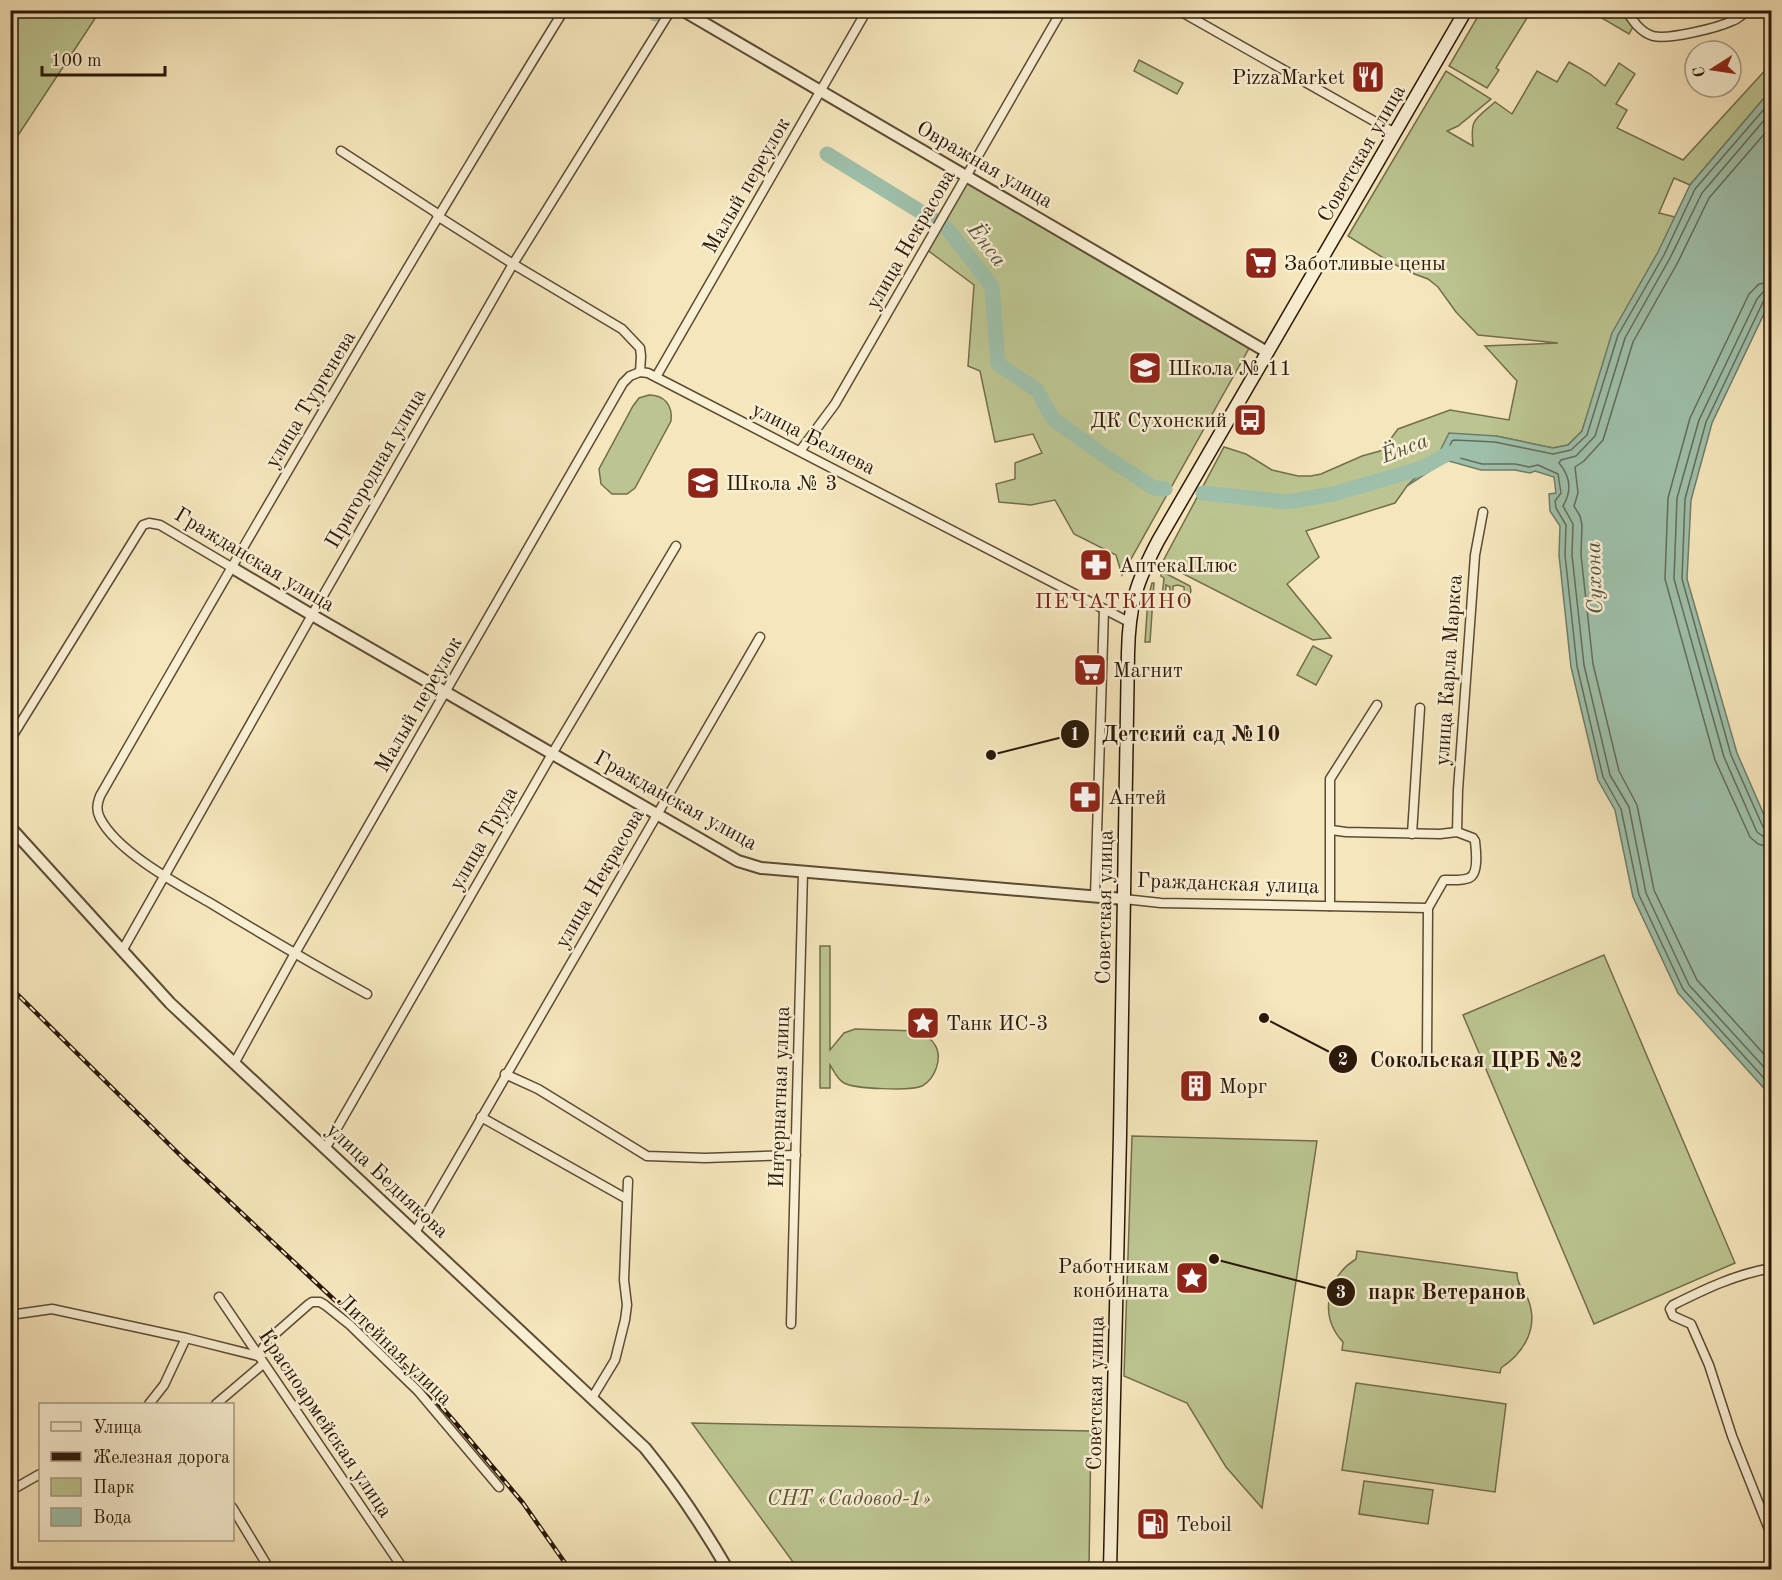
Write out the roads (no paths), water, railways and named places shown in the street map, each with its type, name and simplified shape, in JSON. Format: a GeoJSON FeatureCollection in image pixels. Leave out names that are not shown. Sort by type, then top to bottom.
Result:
{"type":"FeatureCollection","features":[{"type":"Feature","properties":{"kind":"main road","name":"Советская улица"},"geometry":{"type":"LineString","coordinates":[[1110,1569],[1129,622],[1132,602],[1138,582],[1158,541],[1466,10]]}},
{"type":"Feature","properties":{"kind":"street","name":"улица Тургенева"},"geometry":{"type":"LineString","coordinates":[[165,876],[126,848],[107,828],[97,811],[100,796],[231,567],[564,10]]}},
{"type":"Feature","properties":{"kind":"street","name":"Пригородная улица"},"geometry":{"type":"LineString","coordinates":[[122,951],[513,264],[671,10]]}},
{"type":"Feature","properties":{"kind":"street","name":"Овражная улица"},"geometry":{"type":"LineString","coordinates":[[682,10],[1267,352]]}},
{"type":"Feature","properties":{"kind":"street","name":"Малый переулок"},"geometry":{"type":"LineString","coordinates":[[656,377],[867,10]]}},
{"type":"Feature","properties":{"kind":"street","name":"улица Некрасова"},"geometry":{"type":"LineString","coordinates":[[800,451],[835,405],[1062,10]]}},
{"type":"Feature","properties":{"kind":"street"},"geometry":{"type":"LineString","coordinates":[[1178,10],[1395,134]]}},
{"type":"Feature","properties":{"kind":"street"},"geometry":{"type":"LineString","coordinates":[[1626,10],[1645,33],[1665,38],[1720,26],[1735,20],[1748,10]]}},
{"type":"Feature","properties":{"kind":"street"},"geometry":{"type":"LineString","coordinates":[[341,151],[513,264],[622,329],[640,348],[639,372]]}},
{"type":"Feature","properties":{"kind":"street","name":"Малый переулок"},"geometry":{"type":"LineString","coordinates":[[235,1062],[294,955],[623,383],[630,376],[639,372]]}},
{"type":"Feature","properties":{"kind":"street","name":"улица Беляева"},"geometry":{"type":"LineString","coordinates":[[639,372],[656,377],[1129,622]]}},
{"type":"Feature","properties":{"kind":"street","name":"улица Карла Маркса"},"geometry":{"type":"LineString","coordinates":[[1457,832],[1475,555],[1483,512]]}},
{"type":"Feature","properties":{"kind":"street","name":"Гражданская улица"},"geometry":{"type":"LineString","coordinates":[[10,740],[139,529],[149,523],[160,525],[743,863],[761,868],[1161,903],[1428,908]]}},
{"type":"Feature","properties":{"kind":"street","name":"улица Труда"},"geometry":{"type":"LineString","coordinates":[[325,1149],[552,754],[676,546]]}},
{"type":"Feature","properties":{"kind":"street","name":"Советская улица"},"geometry":{"type":"LineString","coordinates":[[1095,897],[1104,609]]}},
{"type":"Feature","properties":{"kind":"street","name":"улица Некрасова"},"geometry":{"type":"LineString","coordinates":[[416,1231],[760,638]]}},
{"type":"Feature","properties":{"kind":"street"},"geometry":{"type":"LineString","coordinates":[[1330,906],[1330,779],[1377,705]]}},
{"type":"Feature","properties":{"kind":"street"},"geometry":{"type":"LineString","coordinates":[[1412,834],[1420,708]]}},
{"type":"Feature","properties":{"kind":"street","name":"улица Беднякова"},"geometry":{"type":"LineString","coordinates":[[10,827],[171,1003],[645,1448],[670,1479],[728,1569]]}},
{"type":"Feature","properties":{"kind":"street"},"geometry":{"type":"LineString","coordinates":[[1331,830],[1412,834],[1457,832],[1468,835],[1475,841],[1474,873],[1466,879],[1444,880],[1428,908],[1427,1054]]}},
{"type":"Feature","properties":{"kind":"street","name":"Интернатная улица"},"geometry":{"type":"LineString","coordinates":[[791,1324],[803,872]]}},
{"type":"Feature","properties":{"kind":"street"},"geometry":{"type":"LineString","coordinates":[[165,876],[294,955],[367,994]]}},
{"type":"Feature","properties":{"kind":"street"},"geometry":{"type":"LineString","coordinates":[[505,1074],[538,1089],[647,1156],[705,1158],[796,1155]]}},
{"type":"Feature","properties":{"kind":"street"},"geometry":{"type":"LineString","coordinates":[[481,1117],[627,1199]]}},
{"type":"Feature","properties":{"kind":"street"},"geometry":{"type":"LineString","coordinates":[[592,1398],[615,1360],[625,1320],[627,1305],[624,1280],[628,1181]]}},
{"type":"Feature","properties":{"kind":"street"},"geometry":{"type":"LineString","coordinates":[[1772,1268],[1750,1271],[1725,1280],[1673,1305],[1670,1309],[1673,1316],[1691,1324],[1709,1365],[1732,1436],[1772,1536]]}},
{"type":"Feature","properties":{"kind":"street","name":"Красноармейская улица"},"geometry":{"type":"LineString","coordinates":[[219,1297],[404,1569]]}},
{"type":"Feature","properties":{"kind":"street","name":"Литейная улица"},"geometry":{"type":"LineString","coordinates":[[258,1356],[268,1340],[309,1304],[315,1302],[325,1305],[350,1324],[418,1391],[499,1487]]}},
{"type":"Feature","properties":{"kind":"street"},"geometry":{"type":"LineString","coordinates":[[10,1313],[52,1309],[258,1356]]}},
{"type":"Feature","properties":{"kind":"street"},"geometry":{"type":"LineString","coordinates":[[150,1403],[164,1385],[186,1338]]}},
{"type":"Feature","properties":{"kind":"street"},"geometry":{"type":"LineString","coordinates":[[217,1403],[263,1364]]}},
{"type":"Feature","properties":{"kind":"street"},"geometry":{"type":"LineString","coordinates":[[10,1491],[39,1475]]}},
{"type":"Feature","properties":{"kind":"street"},"geometry":{"type":"LineString","coordinates":[[234,1510],[270,1569]]}},
{"type":"Feature","properties":{"kind":"water","name":"Сухона"},"geometry":{"type":"Polygon","coordinates":[[[1771,90],[1771,299],[1712,423],[1691,500],[1687,579],[1737,753],[1771,831],[1771,1096],[1678,993],[1633,897],[1615,810],[1598,780],[1571,667],[1559,555],[1560,526],[1550,511],[1549,494],[1556,493],[1554,477],[1535,471],[1530,473],[1515,470],[1481,470],[1449,461],[1442,463],[1407,486],[1422,468],[1435,461],[1449,433],[1496,436],[1553,448],[1568,445],[1582,431],[1612,333],[1658,252],[1690,185],[1771,90]]]}},
{"type":"Feature","properties":{"kind":"waterway","name":"Ёнса"},"geometry":{"type":"LineString","coordinates":[[650,10],[655,14]]}},
{"type":"Feature","properties":{"kind":"waterway","name":"Ёнса"},"geometry":{"type":"LineString","coordinates":[[827,154],[934,220]]}},
{"type":"Feature","properties":{"kind":"waterway","name":"Ёнса"},"geometry":{"type":"LineString","coordinates":[[946,227],[992,286],[998,364],[1037,390],[1053,419],[1154,488],[1165,489]]}},
{"type":"Feature","properties":{"kind":"waterway","name":"Ёнса"},"geometry":{"type":"LineString","coordinates":[[1203,493],[1287,502],[1333,494],[1422,468],[1449,453],[1455,453]]}},
{"type":"Feature","properties":{"kind":"railway"},"geometry":{"type":"LineString","coordinates":[[10,987],[183,1158],[405,1366],[523,1503],[570,1570]]}},
{"type":"Feature","properties":{"kind":"place","name":"PizzaMarket"},"geometry":{"type":"Point","coordinates":[1368,77]}},
{"type":"Feature","properties":{"kind":"place","name":"Заботливые цены"},"geometry":{"type":"Point","coordinates":[1261,263]}},
{"type":"Feature","properties":{"kind":"place","name":"Школа № 11"},"geometry":{"type":"Point","coordinates":[1145,368]}},
{"type":"Feature","properties":{"kind":"place","name":"ДК Сухонский"},"geometry":{"type":"Point","coordinates":[1250,420]}},
{"type":"Feature","properties":{"kind":"place","name":"Школа № 3"},"geometry":{"type":"Point","coordinates":[703,483]}},
{"type":"Feature","properties":{"kind":"place","name":"АптекаПлюс"},"geometry":{"type":"Point","coordinates":[1096,565]}},
{"type":"Feature","properties":{"kind":"place","name":"Магнит"},"geometry":{"type":"Point","coordinates":[1090,670]}},
{"type":"Feature","properties":{"kind":"place","name":"Детский сад №10"},"geometry":{"type":"Point","coordinates":[991,755]}},
{"type":"Feature","properties":{"kind":"place","name":"Антей"},"geometry":{"type":"Point","coordinates":[1085,797]}},
{"type":"Feature","properties":{"kind":"place","name":"Сокольская ЦРБ №2"},"geometry":{"type":"Point","coordinates":[1264,1018]}},
{"type":"Feature","properties":{"kind":"place","name":"Танк ИС-3"},"geometry":{"type":"Point","coordinates":[923,1023]}},
{"type":"Feature","properties":{"kind":"place","name":"Морг"},"geometry":{"type":"Point","coordinates":[1196,1086]}},
{"type":"Feature","properties":{"kind":"place","name":"парк Ветеранов"},"geometry":{"type":"Point","coordinates":[1214,1259]}},
{"type":"Feature","properties":{"kind":"place","name":"Работникам конбината"},"geometry":{"type":"Point","coordinates":[1192,1278]}},
{"type":"Feature","properties":{"kind":"place","name":"Teboil"},"geometry":{"type":"Point","coordinates":[1153,1524]}},
{"type":"Feature","properties":{"kind":"district","name":"ПЕЧАТКИНО"},"geometry":{"type":"Point","coordinates":[1114,600]}},
{"type":"Feature","properties":{"kind":"park label","name":"СНТ «Садовод-1»"},"geometry":{"type":"Point","coordinates":[849,1498]}}]}
